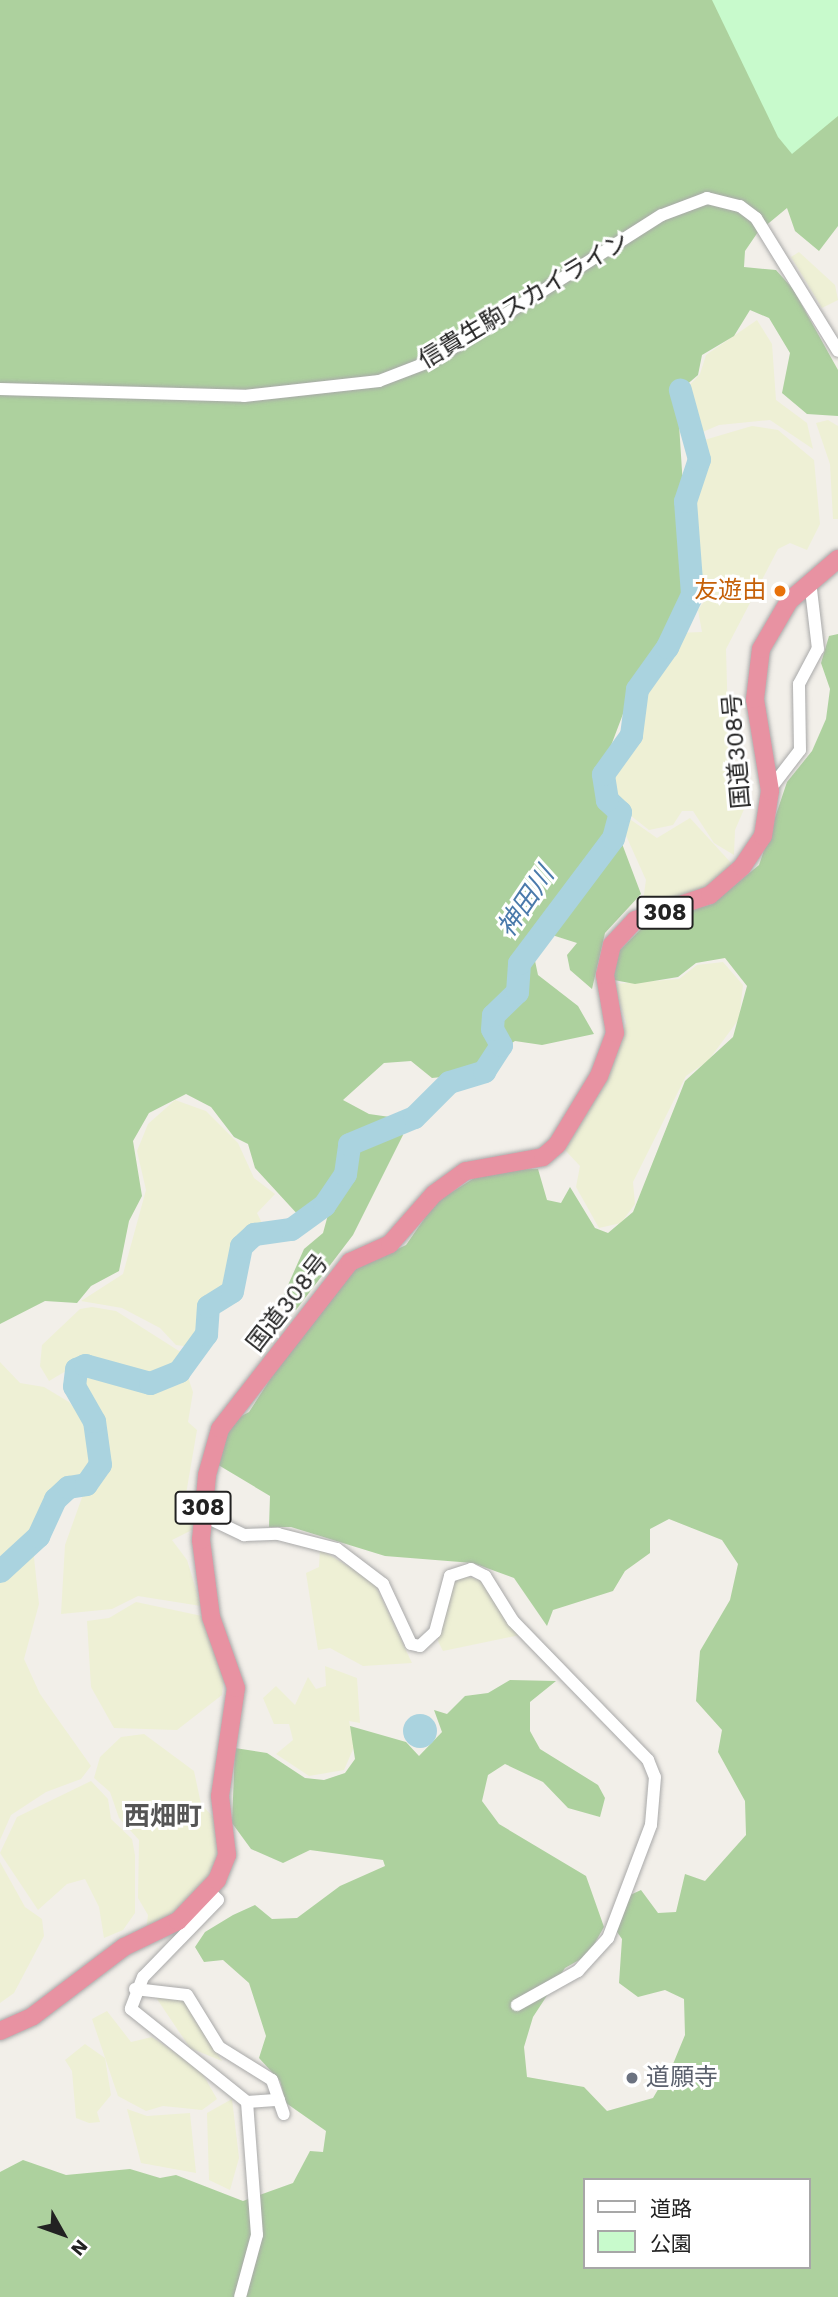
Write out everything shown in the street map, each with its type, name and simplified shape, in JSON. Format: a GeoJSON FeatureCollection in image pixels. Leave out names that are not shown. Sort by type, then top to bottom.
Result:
{"type":"FeatureCollection","features":[{"type":"Feature","properties":{"kind":"highway","name":"国道308号"},"geometry":{"type":"LineString","coordinates":[[0,2031],[33,2016],[124,1947],[178,1921],[210,1892],[227,1855],[220,1796],[236,1688],[211,1617],[202,1515],[220,1429],[335,1275],[396,1239],[434,1194],[466,1171],[543,1157],[557,1145],[599,1076],[614,1033],[605,975],[612,945],[635,920],[689,906],[736,874],[763,836],[769,789],[756,670],[779,614],[810,581],[838,559]]}},
{"type":"Feature","properties":{"kind":"street","name":"信貴生駒スカイライン"},"geometry":{"type":"LineString","coordinates":[[0,389],[244,396],[379,381],[434,360],[662,215],[707,198],[740,206],[755,218],[838,351]]}},
{"type":"Feature","properties":{"kind":"street"},"geometry":{"type":"LineString","coordinates":[[769,789],[800,750],[799,684],[817,661],[818,641],[810,581]]}},
{"type":"Feature","properties":{"kind":"street"},"geometry":{"type":"LineString","coordinates":[[202,1515],[244,1535],[287,1535],[337,1549],[383,1584],[411,1644],[420,1646],[435,1632],[450,1576],[471,1569],[485,1576],[513,1621],[648,1760],[655,1777],[651,1825],[608,1937],[578,1971],[517,2005]]}},
{"type":"Feature","properties":{"kind":"street"},"geometry":{"type":"LineString","coordinates":[[210,1892],[218,1900],[135,1989],[131,2009],[137,2018],[247,2102],[279,2100]]}},
{"type":"Feature","properties":{"kind":"street"},"geometry":{"type":"LineString","coordinates":[[135,1989],[187,1995],[219,2047],[266,2073],[285,2114]]}},
{"type":"Feature","properties":{"kind":"street"},"geometry":{"type":"LineString","coordinates":[[240,2297],[257,2235],[247,2102]]}},
{"type":"Feature","properties":{"kind":"green space"},"geometry":{"type":"Polygon","coordinates":[[[0,0],[838,0],[838,226],[819,251],[795,231],[787,208],[758,232],[745,251],[744,267],[776,270],[793,289],[838,370],[838,416],[807,414],[782,393],[790,353],[769,318],[750,310],[734,336],[702,355],[698,375],[677,393],[690,595],[658,656],[637,677],[598,780],[641,894],[605,933],[592,989],[570,970],[567,955],[577,943],[552,935],[548,912],[531,942],[538,975],[578,1006],[594,1034],[542,1045],[515,1041],[462,1075],[432,1078],[411,1061],[384,1063],[343,1100],[369,1114],[397,1118],[403,1135],[353,1235],[296,1310],[286,1310],[281,1301],[304,1249],[323,1233],[329,1211],[312,1205],[300,1217],[255,1168],[248,1144],[234,1137],[211,1107],[186,1094],[149,1113],[133,1141],[142,1196],[129,1221],[119,1271],[91,1286],[77,1303],[45,1301],[0,1324],[0,0]]]}},
{"type":"Feature","properties":{"kind":"green space"},"geometry":{"type":"Polygon","coordinates":[[[712,0],[838,0],[838,116],[792,154],[778,137],[712,0]]]}},
{"type":"Feature","properties":{"kind":"green space"},"geometry":{"type":"Polygon","coordinates":[[[799,252],[835,285],[838,300],[822,308],[791,257],[799,252]]]}},
{"type":"Feature","properties":{"kind":"green space"},"geometry":{"type":"Polygon","coordinates":[[[757,320],[772,344],[776,400],[807,423],[813,449],[770,420],[719,425],[691,437],[686,389],[700,374],[706,355],[757,320]]]}},
{"type":"Feature","properties":{"kind":"green space"},"geometry":{"type":"Polygon","coordinates":[[[828,420],[838,426],[838,519],[833,519],[830,464],[816,423],[828,420]]]}},
{"type":"Feature","properties":{"kind":"green space"},"geometry":{"type":"Polygon","coordinates":[[[752,426],[778,430],[814,460],[820,524],[807,550],[790,543],[778,549],[726,649],[729,755],[748,800],[735,830],[734,855],[714,843],[693,811],[682,811],[673,825],[649,830],[607,797],[605,772],[634,735],[640,692],[675,633],[702,632],[698,610],[713,589],[694,581],[690,568],[690,493],[702,459],[694,443],[752,426]]]}},
{"type":"Feature","properties":{"kind":"green space"},"geometry":{"type":"Polygon","coordinates":[[[838,634],[838,2297],[0,2297],[0,2172],[23,2160],[66,2175],[130,2169],[160,2178],[176,2175],[243,2201],[293,2183],[310,2151],[323,2152],[326,2131],[286,2103],[280,2081],[259,2058],[266,2036],[249,1983],[223,1960],[204,1962],[195,1947],[205,1932],[255,1905],[272,1919],[297,1918],[340,1886],[385,1866],[383,1860],[310,1850],[283,1863],[251,1849],[232,1823],[235,1748],[267,1753],[305,1778],[324,1780],[345,1773],[355,1759],[350,1726],[406,1742],[419,1756],[442,1732],[434,1710],[447,1714],[465,1696],[488,1693],[510,1680],[556,1681],[530,1702],[530,1731],[540,1749],[598,1785],[605,1798],[600,1817],[568,1808],[543,1782],[505,1764],[488,1775],[482,1801],[499,1824],[586,1876],[604,1927],[588,1955],[565,1968],[533,2017],[524,2047],[527,2077],[584,2087],[607,2111],[653,2098],[673,2064],[685,2035],[684,1999],[665,1990],[638,1997],[619,1983],[622,1939],[615,1929],[628,1896],[641,1890],[658,1913],[676,1912],[685,1874],[705,1881],[746,1835],[745,1801],[718,1752],[722,1730],[696,1701],[700,1651],[730,1600],[738,1564],[722,1540],[669,1519],[650,1529],[650,1553],[625,1571],[613,1591],[553,1610],[547,1626],[514,1578],[473,1563],[385,1556],[291,1527],[269,1527],[270,1496],[215,1463],[234,1420],[249,1412],[289,1350],[354,1270],[406,1245],[436,1202],[487,1170],[538,1169],[547,1200],[561,1203],[570,1187],[595,1228],[608,1233],[633,1212],[685,1081],[733,1037],[747,986],[725,958],[696,963],[678,977],[635,984],[614,980],[613,957],[647,923],[712,904],[759,865],[787,782],[812,751],[826,719],[830,689],[821,663],[829,636],[838,634]]]}},
{"type":"Feature","properties":{"kind":"green space"},"geometry":{"type":"Polygon","coordinates":[[[621,813],[657,838],[690,818],[732,864],[708,891],[642,908],[646,880],[619,820],[621,813]]]}},
{"type":"Feature","properties":{"kind":"green space"},"geometry":{"type":"Polygon","coordinates":[[[723,962],[743,985],[739,1019],[708,1061],[686,1076],[633,1182],[635,1204],[621,1223],[599,1228],[576,1187],[580,1166],[565,1150],[608,1077],[621,1040],[626,1022],[614,984],[679,979],[697,965],[723,962]]]}},
{"type":"Feature","properties":{"kind":"green space"},"geometry":{"type":"Polygon","coordinates":[[[175,1100],[206,1111],[238,1143],[254,1178],[275,1194],[257,1213],[264,1227],[251,1229],[237,1244],[229,1285],[201,1311],[191,1347],[176,1345],[160,1328],[122,1308],[81,1301],[123,1274],[146,1190],[137,1151],[148,1124],[175,1100]]]}},
{"type":"Feature","properties":{"kind":"green space"},"geometry":{"type":"Polygon","coordinates":[[[92,1307],[116,1311],[179,1351],[191,1352],[157,1379],[86,1359],[49,1381],[40,1366],[42,1345],[80,1309],[92,1307]]]}},
{"type":"Feature","properties":{"kind":"green space"},"geometry":{"type":"Polygon","coordinates":[[[0,1362],[20,1383],[44,1387],[69,1402],[86,1422],[93,1455],[85,1476],[60,1489],[30,1541],[0,1567],[0,1362]]]}},
{"type":"Feature","properties":{"kind":"green space"},"geometry":{"type":"Polygon","coordinates":[[[86,1369],[168,1389],[188,1377],[193,1392],[188,1422],[197,1430],[186,1494],[196,1528],[172,1540],[187,1560],[201,1606],[138,1596],[112,1609],[61,1614],[65,1545],[85,1489],[102,1469],[102,1435],[75,1379],[86,1369]]]}},
{"type":"Feature","properties":{"kind":"green space"},"geometry":{"type":"Polygon","coordinates":[[[33,1548],[39,1604],[24,1659],[40,1694],[91,1766],[81,1779],[46,1792],[11,1815],[0,1840],[0,1575],[22,1564],[33,1548]]]}},
{"type":"Feature","properties":{"kind":"green space"},"geometry":{"type":"Polygon","coordinates":[[[320,1549],[374,1582],[412,1663],[363,1666],[330,1648],[318,1650],[306,1573],[319,1567],[320,1549]]]}},
{"type":"Feature","properties":{"kind":"green space"},"geometry":{"type":"Polygon","coordinates":[[[464,1576],[480,1580],[520,1635],[443,1651],[438,1641],[453,1583],[464,1576]]]}},
{"type":"Feature","properties":{"kind":"green space"},"geometry":{"type":"Polygon","coordinates":[[[136,1602],[202,1616],[225,1671],[222,1695],[177,1730],[114,1728],[91,1687],[87,1621],[109,1618],[136,1602]]]}},
{"type":"Feature","properties":{"kind":"green space"},"geometry":{"type":"Polygon","coordinates":[[[325,1666],[357,1678],[360,1723],[349,1721],[354,1747],[344,1770],[309,1776],[276,1754],[293,1740],[289,1724],[274,1724],[263,1698],[276,1686],[295,1705],[308,1677],[316,1689],[326,1686],[325,1666]]]}},
{"type":"Feature","properties":{"kind":"green space"},"geometry":{"type":"Polygon","coordinates":[[[144,1734],[194,1771],[201,1804],[218,1822],[220,1845],[208,1883],[187,1906],[146,1931],[148,1915],[138,1898],[139,1840],[119,1818],[110,1792],[94,1778],[100,1757],[121,1737],[144,1734]]]}},
{"type":"Feature","properties":{"kind":"green space"},"geometry":{"type":"Polygon","coordinates":[[[91,1781],[108,1799],[111,1819],[132,1839],[135,1855],[135,1913],[123,1930],[104,1938],[99,1907],[85,1879],[67,1884],[38,1910],[0,1853],[17,1817],[91,1781]]]}},
{"type":"Feature","properties":{"kind":"green space"},"geometry":{"type":"Polygon","coordinates":[[[0,1862],[25,1907],[42,1919],[44,1936],[14,1993],[0,2003],[0,1862]]]}},
{"type":"Feature","properties":{"kind":"green space"},"geometry":{"type":"Polygon","coordinates":[[[153,1993],[181,1995],[222,2061],[190,2048],[153,1993]]]}},
{"type":"Feature","properties":{"kind":"green space"},"geometry":{"type":"Polygon","coordinates":[[[107,2011],[131,2042],[152,2037],[200,2069],[217,2099],[202,2110],[163,2106],[146,2111],[118,2096],[92,2019],[107,2011]]]}},
{"type":"Feature","properties":{"kind":"green space"},"geometry":{"type":"Polygon","coordinates":[[[85,2044],[105,2058],[111,2095],[97,2112],[100,2122],[89,2123],[76,2118],[72,2071],[65,2060],[85,2044]]]}},
{"type":"Feature","properties":{"kind":"green space"},"geometry":{"type":"Polygon","coordinates":[[[232,2099],[239,2158],[230,2190],[209,2180],[207,2113],[232,2099]]]}},
{"type":"Feature","properties":{"kind":"green space"},"geometry":{"type":"Polygon","coordinates":[[[127,2109],[147,2116],[190,2113],[196,2173],[141,2163],[127,2109]]]}},
{"type":"Feature","properties":{"kind":"water"},"geometry":{"type":"Polygon","coordinates":[[[420,1714],[432,1719],[437,1731],[432,1743],[420,1748],[408,1743],[403,1731],[408,1719],[420,1714]]]}},
{"type":"Feature","properties":{"kind":"waterway","name":"神田川"},"geometry":{"type":"LineString","coordinates":[[0,1571],[38,1536],[55,1499],[68,1487],[86,1484],[100,1464],[94,1421],[74,1386],[76,1369],[85,1365],[150,1383],[179,1371],[206,1334],[208,1306],[232,1291],[241,1246],[254,1234],[291,1229],[324,1205],[345,1174],[349,1144],[414,1117],[449,1082],[484,1071],[501,1045],[492,1029],[493,1015],[517,992],[519,963],[613,838],[620,812],[607,800],[603,774],[631,735],[637,689],[667,647],[692,594],[685,501],[699,459],[680,390]]}},
{"type":"Feature","properties":{"kind":"place","name":"友遊由"},"geometry":{"type":"Point","coordinates":[780,591]}},
{"type":"Feature","properties":{"kind":"place","name":"道願寺"},"geometry":{"type":"Point","coordinates":[632,2078]}},
{"type":"Feature","properties":{"kind":"district","name":"西畑町"},"geometry":{"type":"Point","coordinates":[163,1817]}}]}
